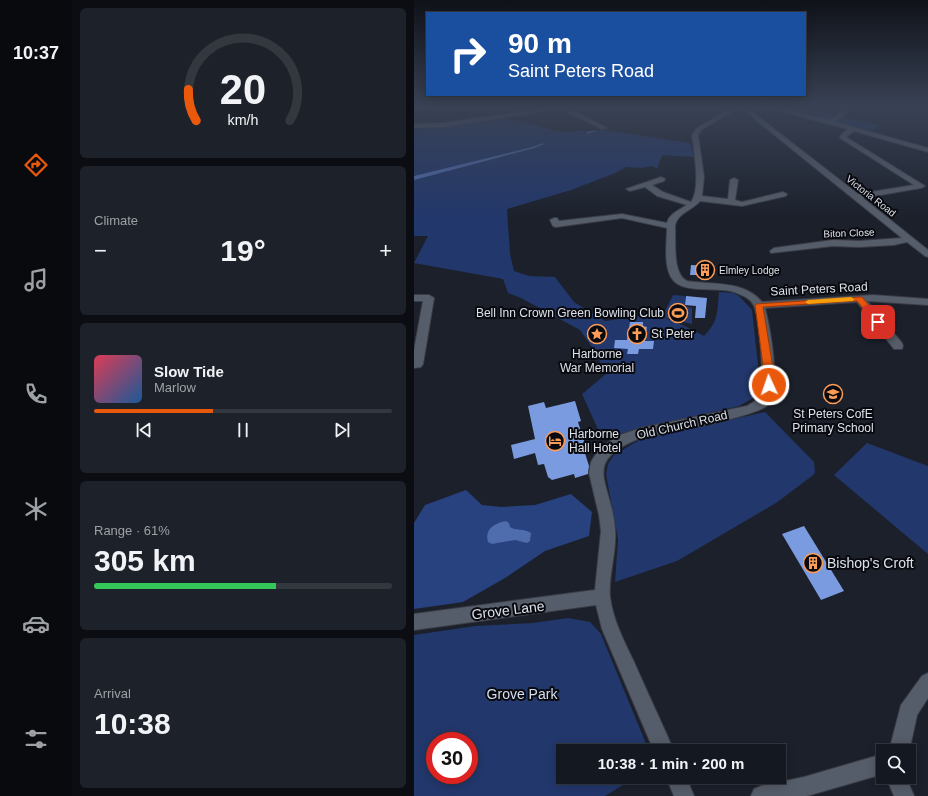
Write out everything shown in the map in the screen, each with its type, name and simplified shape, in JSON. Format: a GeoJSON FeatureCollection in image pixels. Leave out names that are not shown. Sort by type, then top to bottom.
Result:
{"type":"FeatureCollection","features":[{"type":"Feature","properties":{"kind":"street"},"geometry":{"type":"LineString","coordinates":[[696,144],[700,175],[695,202],[672,220],[672,269],[679,281],[685,284],[736,290],[751,297],[759,305]]}},
{"type":"Feature","properties":{"kind":"street","name":"Victoria Road"},"geometry":{"type":"LineString","coordinates":[[790,144],[928,254]]}},
{"type":"Feature","properties":{"kind":"street"},"geometry":{"type":"LineString","coordinates":[[854,144],[921,186],[856,197]]}},
{"type":"Feature","properties":{"kind":"street"},"geometry":{"type":"LineString","coordinates":[[908,144],[928,150]]}},
{"type":"Feature","properties":{"kind":"street"},"geometry":{"type":"LineString","coordinates":[[630,189],[661,180]]}},
{"type":"Feature","properties":{"kind":"street"},"geometry":{"type":"LineString","coordinates":[[731,203],[734,180]]}},
{"type":"Feature","properties":{"kind":"street"},"geometry":{"type":"LineString","coordinates":[[646,184],[660,194],[695,202],[720,200],[742,204],[779,195],[767,188]]}},
{"type":"Feature","properties":{"kind":"street"},"geometry":{"type":"LineString","coordinates":[[556,224],[622,216],[636,218],[664,226],[671,226]]}},
{"type":"Feature","properties":{"kind":"street","name":"Biton Close"},"geometry":{"type":"LineString","coordinates":[[774,251],[789,247],[833,243],[859,244],[894,242],[908,239]]}},
{"type":"Feature","properties":{"kind":"street"},"geometry":{"type":"LineString","coordinates":[[414,364],[417,364],[429,298],[418,297]]}},
{"type":"Feature","properties":{"kind":"street"},"geometry":{"type":"LineString","coordinates":[[860,299],[898,346]]}},
{"type":"Feature","properties":{"kind":"street","name":"Saint Peters Road"},"geometry":{"type":"LineString","coordinates":[[759,305],[860,299],[889,299],[928,302]]}},
{"type":"Feature","properties":{"kind":"street","name":"Old Church Road"},"geometry":{"type":"LineString","coordinates":[[661,744],[610,629],[602,596],[608,531],[606,515],[596,473],[598,462],[604,453],[622,440],[641,433],[750,410],[761,405],[766,400],[769,385],[769,368],[759,305]]}},
{"type":"Feature","properties":{"kind":"street","name":"Grove Lane"},"geometry":{"type":"LineString","coordinates":[[414,622],[602,596]]}},
{"type":"Feature","properties":{"kind":"street"},"geometry":{"type":"LineString","coordinates":[[902,744],[908,712],[928,682]]}},
{"type":"Feature","properties":{"kind":"street"},"geometry":{"type":"LineString","coordinates":[[761,796],[804,787],[876,766]]}},
{"type":"Feature","properties":{"kind":"street"},"geometry":{"type":"LineString","coordinates":[[679,784],[684,796]]}},
{"type":"Feature","properties":{"kind":"street"},"geometry":{"type":"LineString","coordinates":[[899,784],[904,796]]}},
{"type":"Feature","properties":{"kind":"green space"},"geometry":{"type":"Polygon","coordinates":[[[414,144],[690,144],[694,157],[662,155],[657,169],[652,166],[641,168],[626,167],[615,173],[571,190],[507,209],[510,254],[514,271],[529,276],[555,277],[574,302],[605,321],[640,316],[655,316],[678,323],[704,336],[715,321],[719,292],[733,293],[739,296],[752,310],[760,384],[755,397],[739,406],[610,436],[601,436],[582,394],[606,374],[594,350],[580,330],[521,298],[508,293],[503,279],[414,263],[428,236],[414,236],[414,144]]]}},
{"type":"Feature","properties":{"kind":"green space","name":"Bell Inn Crown Green Bowling Club"},"geometry":{"type":"Polygon","coordinates":[[[673,295],[685,296],[685,306],[692,308],[692,324],[662,317],[673,295]]]}},
{"type":"Feature","properties":{"kind":"green space"},"geometry":{"type":"Polygon","coordinates":[[[765,412],[814,462],[815,473],[776,503],[677,561],[615,582],[618,539],[606,474],[608,464],[614,455],[641,439],[765,412]]]}},
{"type":"Feature","properties":{"kind":"green space"},"geometry":{"type":"Polygon","coordinates":[[[867,443],[928,466],[928,554],[834,475],[867,443]]]}},
{"type":"Feature","properties":{"kind":"green space","name":"Grove Park"},"geometry":{"type":"Polygon","coordinates":[[[568,618],[590,622],[601,634],[646,744],[556,744],[556,784],[625,784],[605,796],[414,796],[414,635],[475,626],[533,623],[568,618]]]}},
{"type":"Feature","properties":{"kind":"shaded area"},"geometry":{"type":"Polygon","coordinates":[[[532,147],[538,147],[414,180],[414,176],[532,147]]]}},
{"type":"Feature","properties":{"kind":"shaded area"},"geometry":{"type":"Polygon","coordinates":[[[466,490],[482,505],[501,507],[535,505],[571,494],[592,512],[589,536],[545,551],[505,578],[463,602],[414,609],[414,523],[425,505],[466,490]]]}},
{"type":"Feature","properties":{"kind":"shaded area"},"geometry":{"type":"Polygon","coordinates":[[[506,521],[512,528],[531,533],[530,541],[527,543],[515,540],[492,544],[488,542],[487,537],[491,527],[506,521]]]}},
{"type":"Feature","properties":{"kind":"building","name":"Elmley Lodge"},"geometry":{"type":"Polygon","coordinates":[[[691,265],[714,266],[714,275],[690,275],[691,265]]]}},
{"type":"Feature","properties":{"kind":"building"},"geometry":{"type":"Polygon","coordinates":[[[686,296],[707,298],[705,318],[695,318],[696,306],[685,305],[686,296]]]}},
{"type":"Feature","properties":{"kind":"building","name":"St Peter"},"geometry":{"type":"Polygon","coordinates":[[[630,322],[643,322],[643,326],[647,327],[645,341],[654,341],[653,349],[639,349],[638,354],[627,354],[628,349],[614,348],[615,340],[627,340],[630,322]]]}},
{"type":"Feature","properties":{"kind":"building","name":"Harborne Hall Hotel"},"geometry":{"type":"Polygon","coordinates":[[[575,401],[581,421],[578,422],[587,450],[584,450],[589,466],[588,474],[575,478],[574,474],[552,480],[548,477],[544,464],[538,465],[535,453],[514,459],[511,445],[535,439],[528,406],[544,402],[546,408],[575,401]]]}},
{"type":"Feature","properties":{"kind":"building","name":"Bishop's Croft"},"geometry":{"type":"Polygon","coordinates":[[[804,526],[844,591],[821,600],[782,534],[804,526]]]}},
{"type":"Feature","properties":{"kind":"waterway"},"geometry":{"type":"LineString","coordinates":[[531,148],[543,144]]}},
{"type":"Feature","properties":{"kind":"slow traffic"},"geometry":{"type":"LineString","coordinates":[[808,302],[851,299]]}},
{"type":"Feature","properties":{"kind":"place","name":"Elmley Lodge"},"geometry":{"type":"Point","coordinates":[705,270]}},
{"type":"Feature","properties":{"kind":"place","name":"Bell Inn Crown Green Bowling Club"},"geometry":{"type":"Point","coordinates":[678,313]}},
{"type":"Feature","properties":{"kind":"place","name":"Harborne War Memorial"},"geometry":{"type":"Point","coordinates":[597,334]}},
{"type":"Feature","properties":{"kind":"place","name":"St Peter"},"geometry":{"type":"Point","coordinates":[637,334]}},
{"type":"Feature","properties":{"kind":"place","name":"St Peters CofE Primary School"},"geometry":{"type":"Point","coordinates":[833,394]}},
{"type":"Feature","properties":{"kind":"place","name":"Harborne Hall Hotel"},"geometry":{"type":"Point","coordinates":[555,441]}},
{"type":"Feature","properties":{"kind":"place","name":"Bishop's Croft"},"geometry":{"type":"Point","coordinates":[813,563]}},
{"type":"Feature","properties":{"kind":"route"},"geometry":{"type":"LineString","coordinates":[[769,385],[769,368],[759,305],[860,299],[878,322]]}}]}
